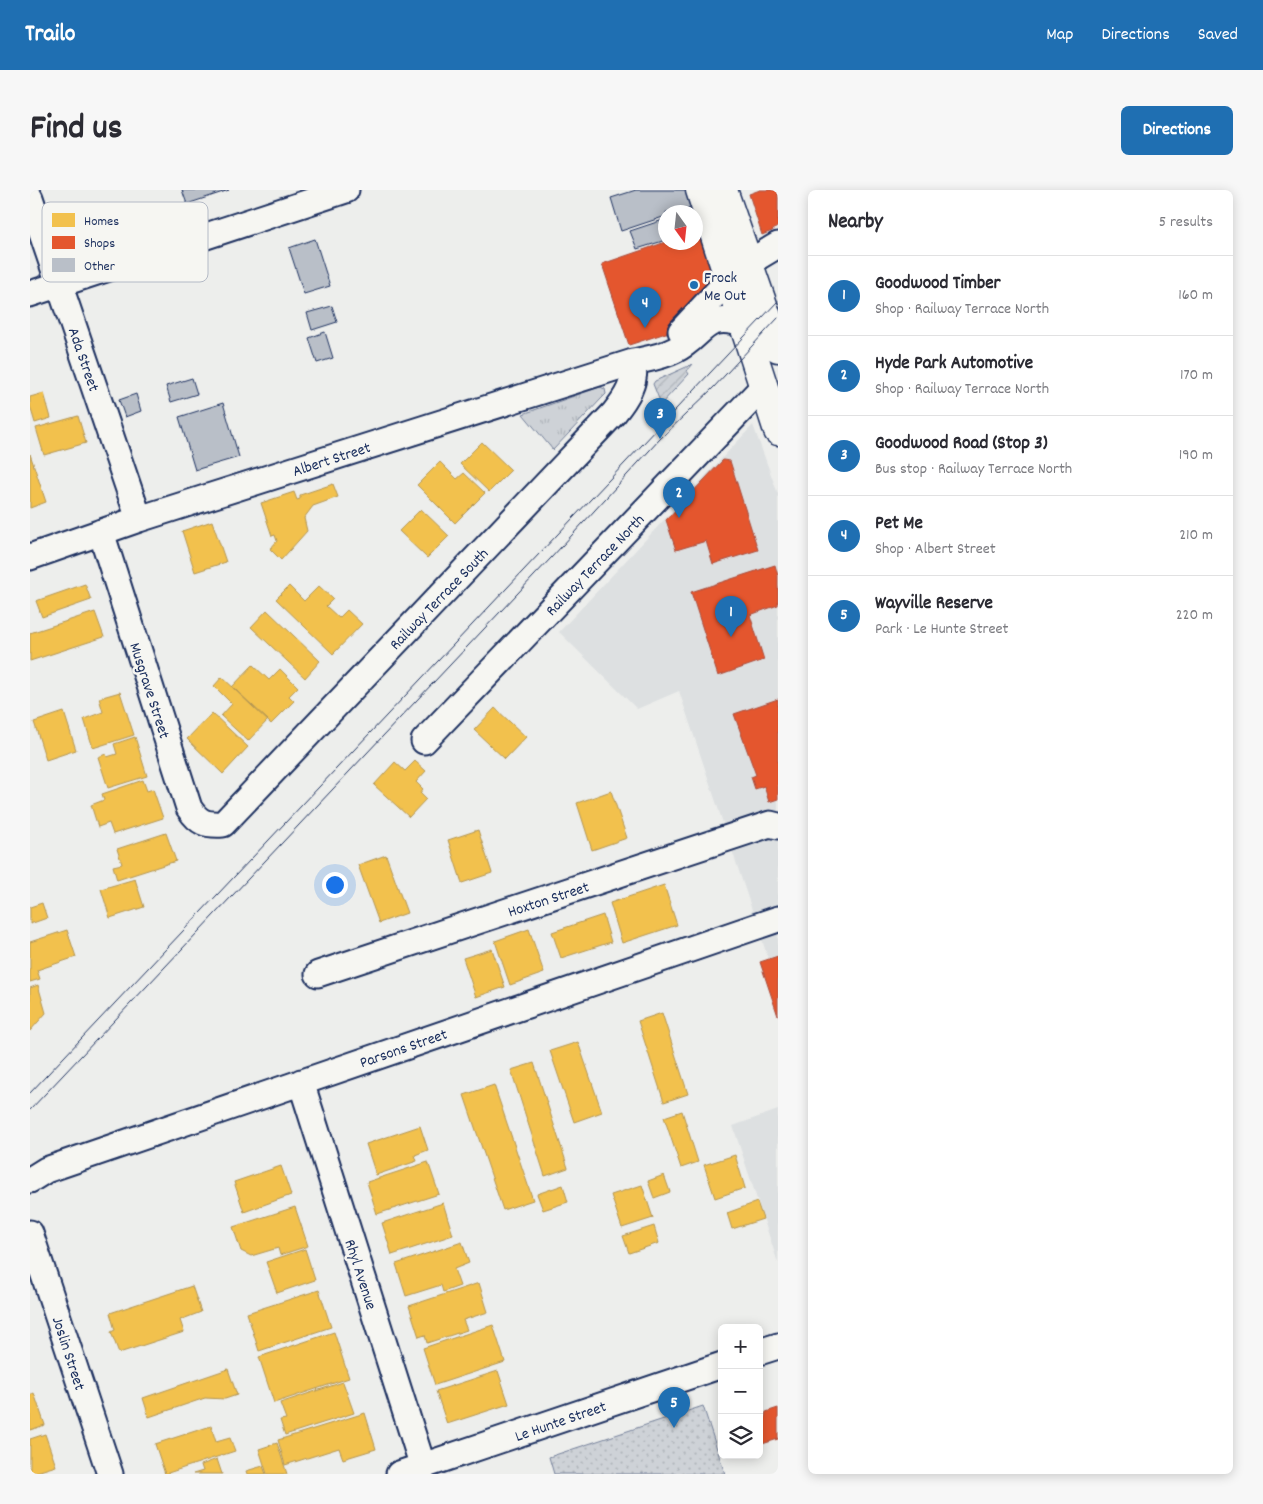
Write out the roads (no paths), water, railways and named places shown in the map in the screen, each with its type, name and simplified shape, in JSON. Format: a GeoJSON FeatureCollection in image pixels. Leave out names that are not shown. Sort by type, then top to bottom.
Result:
{"type":"FeatureCollection","features":[{"type":"Feature","properties":{"kind":"main road"},"geometry":{"type":"LineString","coordinates":[[700,190],[778,348]]}},
{"type":"Feature","properties":{"kind":"main road"},"geometry":{"type":"LineString","coordinates":[[723,190],[738,269]]}},
{"type":"Feature","properties":{"kind":"main road"},"geometry":{"type":"LineString","coordinates":[[762,318],[764,386],[778,431]]}},
{"type":"Feature","properties":{"kind":"street"},"geometry":{"type":"LineString","coordinates":[[208,235],[346,190]]}},
{"type":"Feature","properties":{"kind":"street","name":"Ada Street"},"geometry":{"type":"LineString","coordinates":[[30,198],[42,234]]}},
{"type":"Feature","properties":{"kind":"street"},"geometry":{"type":"LineString","coordinates":[[738,269],[778,245]]}},
{"type":"Feature","properties":{"kind":"street","name":"Albert Street"},"geometry":{"type":"LineString","coordinates":[[633,362],[678,334],[738,269]]}},
{"type":"Feature","properties":{"kind":"street"},"geometry":{"type":"LineString","coordinates":[[30,294],[65,282]]}},
{"type":"Feature","properties":{"kind":"street","name":"Ada Street"},"geometry":{"type":"LineString","coordinates":[[59,284],[140,520]]}},
{"type":"Feature","properties":{"kind":"street","name":"Albert Street"},"geometry":{"type":"LineString","coordinates":[[30,557],[101,532],[633,362],[674,351],[704,327],[717,320],[762,318]]}},
{"type":"Feature","properties":{"kind":"street","name":"Railway Terrace South"},"geometry":{"type":"LineString","coordinates":[[223,824],[614,413],[624,400],[633,382],[633,362]]}},
{"type":"Feature","properties":{"kind":"street","name":"Railway Terrace North"},"geometry":{"type":"LineString","coordinates":[[424,741],[764,386]]}},
{"type":"Feature","properties":{"kind":"street","name":"Musgrave Street"},"geometry":{"type":"LineString","coordinates":[[101,532],[189,808],[202,822],[210,825],[223,824]]}},
{"type":"Feature","properties":{"kind":"street","name":"Hoxton Street"},"geometry":{"type":"LineString","coordinates":[[318,974],[770,824],[778,826]]}},
{"type":"Feature","properties":{"kind":"street","name":"Parsons Street"},"geometry":{"type":"LineString","coordinates":[[30,1180],[46,1170],[778,919]]}},
{"type":"Feature","properties":{"kind":"street","name":"Rhyl Avenue"},"geometry":{"type":"LineString","coordinates":[[300,1082],[423,1467]]}},
{"type":"Feature","properties":{"kind":"street","name":"Joslin Street"},"geometry":{"type":"LineString","coordinates":[[30,1233],[110,1474]]}},
{"type":"Feature","properties":{"kind":"street"},"geometry":{"type":"LineString","coordinates":[[763,1351],[778,1346]]}},
{"type":"Feature","properties":{"kind":"street","name":"Le Hunte Street"},"geometry":{"type":"LineString","coordinates":[[399,1474],[718,1366]]}},
{"type":"Feature","properties":{"kind":"tram line"},"geometry":{"type":"LineString","coordinates":[[30,1093],[778,301]]}},
{"type":"Feature","properties":{"kind":"tram line"},"geometry":{"type":"LineString","coordinates":[[30,1110],[551,558],[660,439],[713,388],[778,318]]}},
{"type":"Feature","properties":{"kind":"place","name":"Frock Me Out"},"geometry":{"type":"Point","coordinates":[694,285]}},
{"type":"Feature","properties":{"kind":"place","name":"Pet Me"},"geometry":{"type":"Point","coordinates":[645,328]}},
{"type":"Feature","properties":{"kind":"place","name":"Goodwood Road (Stop 3)"},"geometry":{"type":"Point","coordinates":[660,439]}},
{"type":"Feature","properties":{"kind":"place","name":"Hyde Park Automotive"},"geometry":{"type":"Point","coordinates":[679,518]}},
{"type":"Feature","properties":{"kind":"place","name":"Goodwood Timber"},"geometry":{"type":"Point","coordinates":[731,637]}},
{"type":"Feature","properties":{"kind":"place","name":"Wayville Reserve"},"geometry":{"type":"Point","coordinates":[674,1428]}}]}
